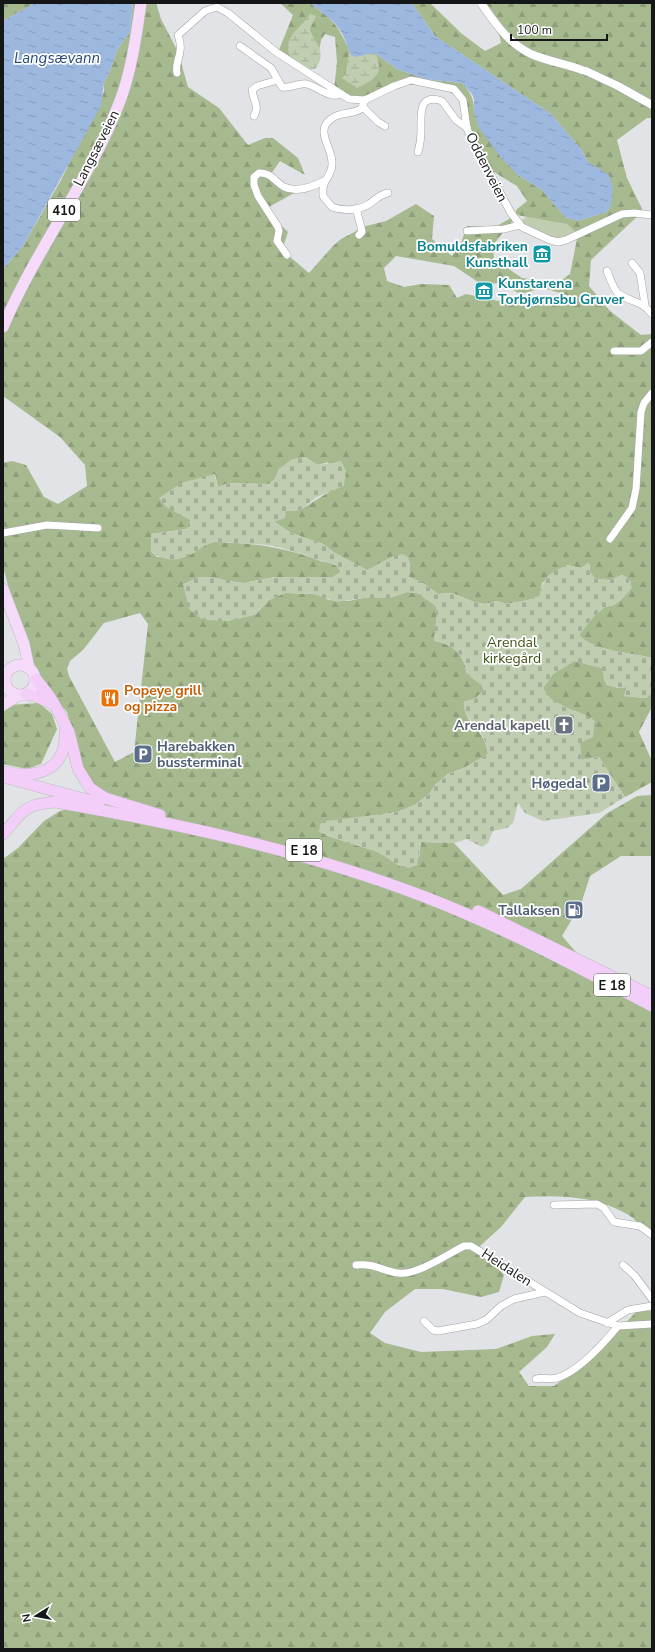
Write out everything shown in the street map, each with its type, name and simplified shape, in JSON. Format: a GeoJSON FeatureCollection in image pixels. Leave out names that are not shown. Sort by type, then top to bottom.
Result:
{"type":"FeatureCollection","features":[{"type":"Feature","properties":{"kind":"highway","name":"E 18"},"geometry":{"type":"LineString","coordinates":[[36,679],[50,697],[69,732],[78,769],[90,788],[105,798],[160,815]]}},
{"type":"Feature","properties":{"kind":"highway"},"geometry":{"type":"LineString","coordinates":[[23,695],[38,697],[54,705]]}},
{"type":"Feature","properties":{"kind":"highway","name":"E 18"},"geometry":{"type":"LineString","coordinates":[[3,772],[26,774],[37,773],[50,767],[60,757],[63,749],[65,740],[64,724]]}},
{"type":"Feature","properties":{"kind":"highway","name":"E 18"},"geometry":{"type":"LineString","coordinates":[[3,777],[66,795],[286,844],[328,856],[429,892],[495,918],[652,996]]}},
{"type":"Feature","properties":{"kind":"highway","name":"E 18"},"geometry":{"type":"LineString","coordinates":[[3,782],[108,811]]}},
{"type":"Feature","properties":{"kind":"highway","name":"E 18"},"geometry":{"type":"LineString","coordinates":[[3,834],[21,812],[36,805],[55,802],[108,811],[241,839],[327,863],[376,879],[426,898],[491,925],[652,1006]]}},
{"type":"Feature","properties":{"kind":"main road","name":"Langsæveien"},"geometry":{"type":"LineString","coordinates":[[3,327],[19,292],[112,119],[130,70],[141,3]]}},
{"type":"Feature","properties":{"kind":"main road"},"geometry":{"type":"LineString","coordinates":[[3,590],[24,644],[29,668]]}},
{"type":"Feature","properties":{"kind":"main road"},"geometry":{"type":"LineString","coordinates":[[20,635],[18,654],[14,666],[6,674],[5,689],[11,693],[23,695]]}},
{"type":"Feature","properties":{"kind":"main road"},"geometry":{"type":"LineString","coordinates":[[3,705],[33,688],[36,679],[29,668],[22,665],[14,666]]}},
{"type":"Feature","properties":{"kind":"street"},"geometry":{"type":"LineString","coordinates":[[481,3],[506,37],[515,44],[532,54],[584,70],[618,86],[652,105]]}},
{"type":"Feature","properties":{"kind":"street"},"geometry":{"type":"LineString","coordinates":[[177,73],[176,66],[181,49],[178,35],[205,11],[217,7],[228,13],[276,52],[339,94],[364,104],[378,122],[385,126]]}},
{"type":"Feature","properties":{"kind":"street"},"geometry":{"type":"LineString","coordinates":[[240,46],[271,68],[282,87],[287,88],[305,83],[333,96],[339,94]]}},
{"type":"Feature","properties":{"kind":"street"},"geometry":{"type":"LineString","coordinates":[[254,116],[257,111],[257,104],[252,90],[257,86],[278,80]]}},
{"type":"Feature","properties":{"kind":"street","name":"Oddenveien"},"geometry":{"type":"LineString","coordinates":[[324,181],[330,172],[333,162],[324,136],[324,129],[327,122],[335,117],[357,112],[364,104],[394,86],[411,80],[454,89],[463,100],[467,128],[501,196],[520,225],[526,230],[558,242],[566,240],[622,214],[634,213],[652,215]]}},
{"type":"Feature","properties":{"kind":"street"},"geometry":{"type":"LineString","coordinates":[[418,152],[421,130],[421,108],[427,102],[432,100],[442,101],[456,120],[467,128]]}},
{"type":"Feature","properties":{"kind":"street"},"geometry":{"type":"LineString","coordinates":[[287,255],[277,241],[279,231],[278,227],[255,190],[254,177],[259,173],[266,173],[284,186],[293,190],[306,188],[324,181],[323,196],[332,207],[348,210],[368,205],[380,195],[388,193]]}},
{"type":"Feature","properties":{"kind":"street"},"geometry":{"type":"LineString","coordinates":[[357,208],[357,217],[362,228],[362,232],[359,235]]}},
{"type":"Feature","properties":{"kind":"street"},"geometry":{"type":"LineString","coordinates":[[467,231],[504,229],[520,225]]}},
{"type":"Feature","properties":{"kind":"street"},"geometry":{"type":"LineString","coordinates":[[632,263],[640,273],[645,305],[652,314]]}},
{"type":"Feature","properties":{"kind":"street"},"geometry":{"type":"LineString","coordinates":[[607,271],[619,294],[645,305]]}},
{"type":"Feature","properties":{"kind":"street"},"geometry":{"type":"LineString","coordinates":[[614,351],[641,351],[652,342]]}},
{"type":"Feature","properties":{"kind":"street"},"geometry":{"type":"LineString","coordinates":[[610,539],[632,508],[636,489],[641,412],[644,402],[652,393]]}},
{"type":"Feature","properties":{"kind":"street"},"geometry":{"type":"LineString","coordinates":[[3,533],[47,525],[98,528]]}},
{"type":"Feature","properties":{"kind":"street"},"geometry":{"type":"LineString","coordinates":[[554,1205],[597,1204],[604,1208],[614,1222],[640,1226],[652,1235]]}},
{"type":"Feature","properties":{"kind":"street","name":"Heidalen"},"geometry":{"type":"LineString","coordinates":[[356,1265],[375,1265],[402,1274],[420,1269],[464,1246],[470,1246],[580,1312],[618,1326],[652,1324]]}},
{"type":"Feature","properties":{"kind":"street"},"geometry":{"type":"LineString","coordinates":[[623,1265],[635,1276],[652,1299]]}},
{"type":"Feature","properties":{"kind":"street","name":"Heidalen"},"geometry":{"type":"LineString","coordinates":[[424,1322],[433,1330],[438,1331],[477,1324],[486,1320],[501,1306],[514,1299],[545,1292]]}},
{"type":"Feature","properties":{"kind":"street"},"geometry":{"type":"LineString","coordinates":[[607,1323],[628,1310],[652,1306]]}},
{"type":"Feature","properties":{"kind":"street"},"geometry":{"type":"LineString","coordinates":[[536,1380],[542,1377],[552,1379],[562,1376],[595,1352],[618,1326]]}},
{"type":"Feature","properties":{"kind":"green space"},"geometry":{"type":"Polygon","coordinates":[[[3,3],[35,3],[3,21],[3,3]]]}},
{"type":"Feature","properties":{"kind":"green space"},"geometry":{"type":"Polygon","coordinates":[[[133,3],[156,3],[161,19],[178,52],[188,87],[219,108],[248,145],[265,138],[273,138],[298,158],[305,175],[280,161],[271,174],[278,182],[298,187],[296,192],[267,208],[272,216],[288,232],[282,250],[309,273],[341,239],[366,226],[386,221],[416,204],[434,216],[432,239],[452,256],[461,243],[467,226],[495,227],[516,215],[516,210],[527,201],[517,186],[484,166],[468,133],[458,96],[433,85],[398,85],[370,102],[334,90],[337,62],[335,37],[325,34],[321,40],[316,68],[304,70],[279,50],[293,15],[280,3],[311,3],[326,15],[336,26],[351,55],[375,53],[397,69],[425,79],[462,83],[471,96],[474,112],[518,175],[542,190],[565,217],[577,221],[607,212],[611,205],[596,168],[588,162],[581,149],[551,114],[435,36],[412,3],[430,3],[462,34],[485,51],[501,43],[497,24],[485,3],[652,3],[652,118],[647,118],[617,140],[627,178],[643,211],[591,260],[589,286],[610,311],[641,335],[652,334],[652,658],[603,648],[586,641],[579,635],[594,616],[605,607],[614,605],[624,597],[631,582],[622,575],[610,580],[595,579],[590,572],[590,565],[581,568],[567,565],[542,583],[540,596],[506,604],[497,601],[485,604],[474,602],[452,593],[438,594],[423,583],[409,577],[410,565],[408,558],[367,570],[335,553],[323,544],[291,533],[273,521],[286,511],[300,510],[329,492],[328,462],[318,465],[305,457],[279,469],[275,479],[269,484],[229,483],[218,487],[215,474],[176,512],[191,520],[187,529],[151,534],[151,551],[157,557],[179,556],[191,554],[204,546],[215,542],[248,544],[308,556],[334,564],[339,568],[341,572],[333,577],[275,577],[243,583],[198,578],[183,585],[255,615],[269,600],[285,593],[313,594],[323,596],[328,600],[348,601],[363,598],[390,598],[407,592],[417,593],[435,605],[437,617],[434,641],[441,642],[457,652],[461,656],[466,667],[467,674],[482,685],[484,691],[474,699],[464,702],[467,716],[481,734],[488,754],[464,768],[448,774],[436,784],[429,794],[415,805],[397,812],[366,817],[325,835],[378,852],[383,855],[419,857],[421,842],[454,843],[503,895],[521,889],[606,814],[637,796],[652,795],[652,856],[621,856],[590,876],[581,904],[562,936],[583,960],[652,998],[652,1237],[630,1216],[603,1203],[578,1198],[552,1196],[525,1197],[501,1227],[480,1246],[504,1275],[499,1292],[481,1297],[443,1289],[415,1289],[385,1312],[370,1333],[385,1343],[421,1352],[496,1349],[532,1336],[555,1334],[547,1347],[519,1372],[529,1386],[554,1386],[585,1364],[638,1310],[652,1311],[652,1649],[3,1649],[3,859],[18,848],[44,821],[60,811],[96,803],[83,771],[67,712],[46,688],[29,661],[3,567],[3,463],[12,461],[26,465],[44,497],[58,504],[87,486],[85,465],[60,437],[3,396],[3,269],[23,246],[61,180],[104,92],[104,83],[117,50],[130,32],[133,3]],[[517,215],[493,245],[494,259],[522,278],[558,283],[570,274],[578,234],[567,224],[517,215]],[[396,256],[384,268],[387,281],[404,287],[421,284],[449,285],[457,298],[466,294],[498,301],[507,295],[519,301],[540,300],[566,304],[570,296],[543,288],[520,294],[501,283],[481,284],[454,266],[396,256]],[[140,613],[104,623],[83,650],[70,661],[67,669],[69,676],[115,762],[134,752],[148,624],[140,613]]]}},
{"type":"Feature","properties":{"kind":"green space"},"geometry":{"type":"Polygon","coordinates":[[[310,14],[316,16],[310,29],[319,47],[321,57],[316,68],[310,70],[290,56],[288,43],[290,38],[310,14]]]}},
{"type":"Feature","properties":{"kind":"green space"},"geometry":{"type":"Polygon","coordinates":[[[356,51],[376,53],[379,63],[378,72],[376,75],[367,83],[357,88],[342,78],[346,72],[349,53],[356,51]]]}},
{"type":"Feature","properties":{"kind":"green space"},"geometry":{"type":"Polygon","coordinates":[[[544,203],[589,226],[569,235],[556,238],[524,225],[521,221],[544,203]]]}},
{"type":"Feature","properties":{"kind":"green space","name":"Arendal kirkegård"},"geometry":{"type":"Polygon","coordinates":[[[305,457],[318,465],[341,461],[346,471],[344,486],[317,497],[300,510],[286,511],[285,518],[274,522],[291,533],[323,544],[335,553],[367,570],[393,556],[403,554],[408,557],[410,565],[409,577],[423,583],[438,594],[452,593],[474,602],[485,604],[497,601],[506,604],[540,596],[545,579],[551,573],[567,565],[581,568],[589,562],[590,572],[596,579],[610,580],[622,575],[627,577],[632,587],[628,593],[614,605],[605,607],[594,616],[579,635],[585,641],[603,648],[652,658],[652,693],[646,698],[624,696],[627,687],[619,688],[605,685],[602,668],[574,661],[553,674],[543,688],[548,696],[554,701],[582,713],[595,721],[593,737],[580,743],[582,760],[599,757],[625,797],[599,813],[543,821],[525,813],[518,803],[513,823],[507,828],[493,831],[488,843],[482,847],[467,839],[454,843],[421,842],[417,865],[409,868],[399,866],[378,852],[319,832],[320,824],[327,821],[397,812],[415,805],[429,794],[436,784],[448,774],[464,768],[488,754],[482,735],[466,714],[464,707],[464,702],[474,699],[484,691],[482,685],[467,674],[466,667],[457,651],[441,642],[434,641],[437,610],[435,605],[417,593],[407,592],[390,598],[363,598],[337,602],[313,594],[285,593],[269,600],[255,615],[229,621],[203,620],[189,609],[183,584],[198,577],[212,577],[243,583],[275,577],[333,577],[341,572],[335,564],[281,548],[264,545],[215,542],[180,559],[165,559],[151,551],[151,534],[187,529],[190,520],[166,507],[159,498],[181,483],[214,474],[218,487],[229,483],[269,484],[275,479],[279,469],[292,459],[305,457]]]}},
{"type":"Feature","properties":{"kind":"green space"},"geometry":{"type":"Polygon","coordinates":[[[574,661],[602,668],[609,683],[614,687],[627,687],[624,696],[646,698],[652,693],[652,707],[639,732],[652,761],[652,782],[625,797],[599,757],[582,760],[579,743],[580,714],[549,699],[543,688],[553,674],[574,661]]]}},
{"type":"Feature","properties":{"kind":"green space"},"geometry":{"type":"Polygon","coordinates":[[[39,703],[52,714],[57,729],[41,764],[27,769],[3,764],[3,711],[8,705],[39,703]]]}},
{"type":"Feature","properties":{"kind":"water","name":"Langsævann"},"geometry":{"type":"Polygon","coordinates":[[[35,3],[133,3],[130,32],[117,50],[104,83],[101,106],[23,246],[3,269],[3,21],[35,3]]]}},
{"type":"Feature","properties":{"kind":"water"},"geometry":{"type":"Polygon","coordinates":[[[311,3],[412,3],[435,36],[551,114],[581,149],[588,162],[609,175],[613,189],[611,205],[607,212],[577,221],[565,217],[542,190],[518,175],[502,159],[479,128],[474,112],[474,99],[472,94],[462,83],[425,79],[397,69],[375,53],[355,57],[351,55],[343,35],[336,25],[311,3]]]}},
{"type":"Feature","properties":{"kind":"place","name":"Bomuldsfabriken Kunsthall"},"geometry":{"type":"Point","coordinates":[542,254]}},
{"type":"Feature","properties":{"kind":"place","name":"Kunstarena Torbjørnsbu Gruver"},"geometry":{"type":"Point","coordinates":[484,291]}},
{"type":"Feature","properties":{"kind":"place","name":"Popeye grill og pizza"},"geometry":{"type":"Point","coordinates":[110,698]}},
{"type":"Feature","properties":{"kind":"place","name":"Arendal kapell"},"geometry":{"type":"Point","coordinates":[564,725]}},
{"type":"Feature","properties":{"kind":"place","name":"Harebakken bussterminal"},"geometry":{"type":"Point","coordinates":[143,754]}},
{"type":"Feature","properties":{"kind":"place","name":"Høgedal"},"geometry":{"type":"Point","coordinates":[601,783]}},
{"type":"Feature","properties":{"kind":"place","name":"Tallaksen"},"geometry":{"type":"Point","coordinates":[574,910]}}]}
